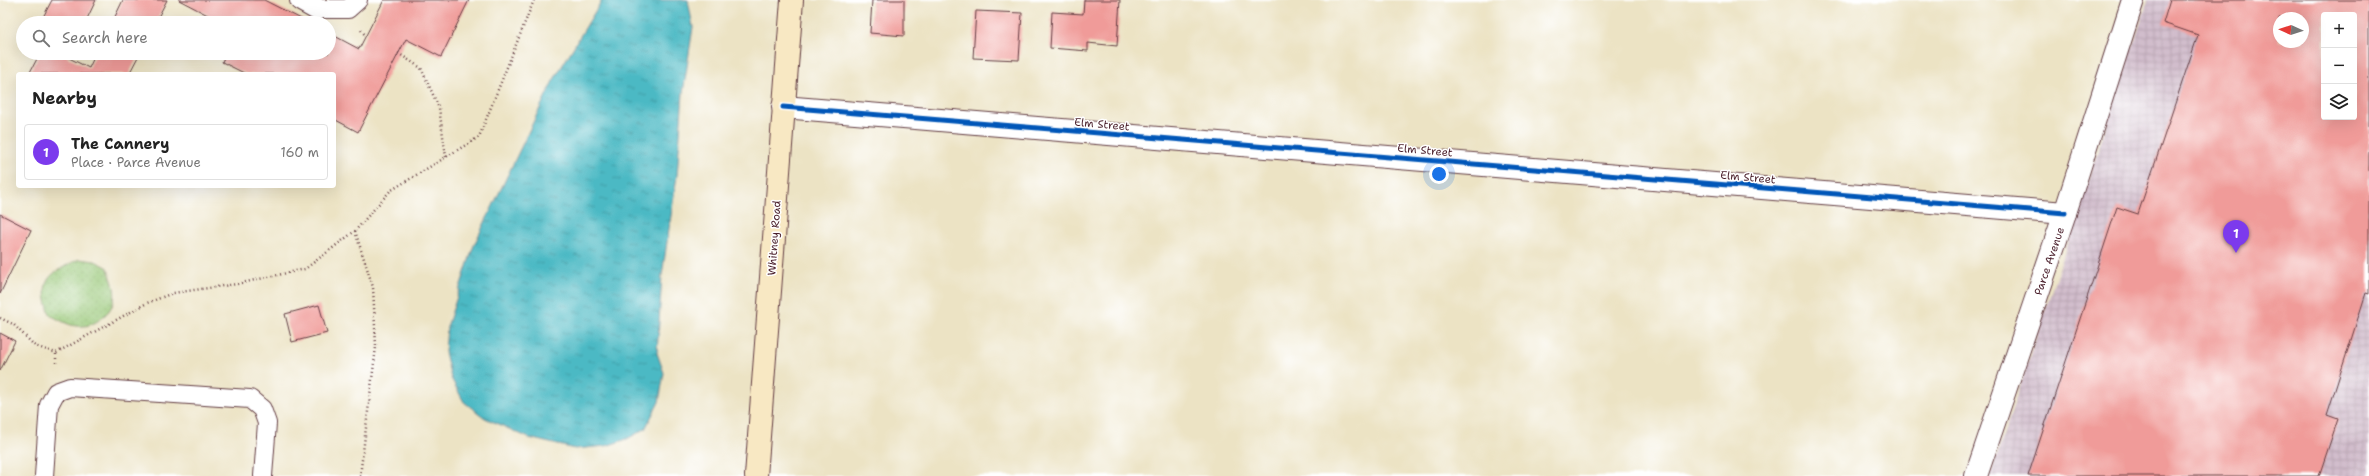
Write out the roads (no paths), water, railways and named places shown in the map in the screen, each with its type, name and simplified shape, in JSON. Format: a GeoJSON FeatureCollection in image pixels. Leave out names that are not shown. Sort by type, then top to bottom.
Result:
{"type":"FeatureCollection","features":[{"type":"Feature","properties":{"kind":"main road","name":"Whitney Road"},"geometry":{"type":"LineString","coordinates":[[756,476],[792,0]]}},
{"type":"Feature","properties":{"kind":"street","name":"Parce Avenue"},"geometry":{"type":"LineString","coordinates":[[1976,476],[2065,214],[2133,0]]}},
{"type":"Feature","properties":{"kind":"street","name":"Elm Street"},"geometry":{"type":"LineString","coordinates":[[784,107],[2065,214]]}},
{"type":"Feature","properties":{"kind":"lane"},"geometry":{"type":"LineString","coordinates":[[309,4],[348,9],[358,0]]}},
{"type":"Feature","properties":{"kind":"lane"},"geometry":{"type":"LineString","coordinates":[[44,476],[49,405],[56,392],[70,387],[250,399],[262,409],[267,423],[263,476]]}},
{"type":"Feature","properties":{"kind":"water"},"geometry":{"type":"Polygon","coordinates":[[[602,0],[688,0],[693,27],[683,93],[677,176],[662,275],[657,353],[664,373],[659,402],[645,429],[627,439],[606,446],[575,449],[529,438],[485,418],[464,402],[451,378],[445,352],[447,327],[474,245],[553,81],[602,0]]]}},
{"type":"Feature","properties":{"kind":"place","name":"The Cannery"},"geometry":{"type":"Point","coordinates":[2236,253]}}]}
